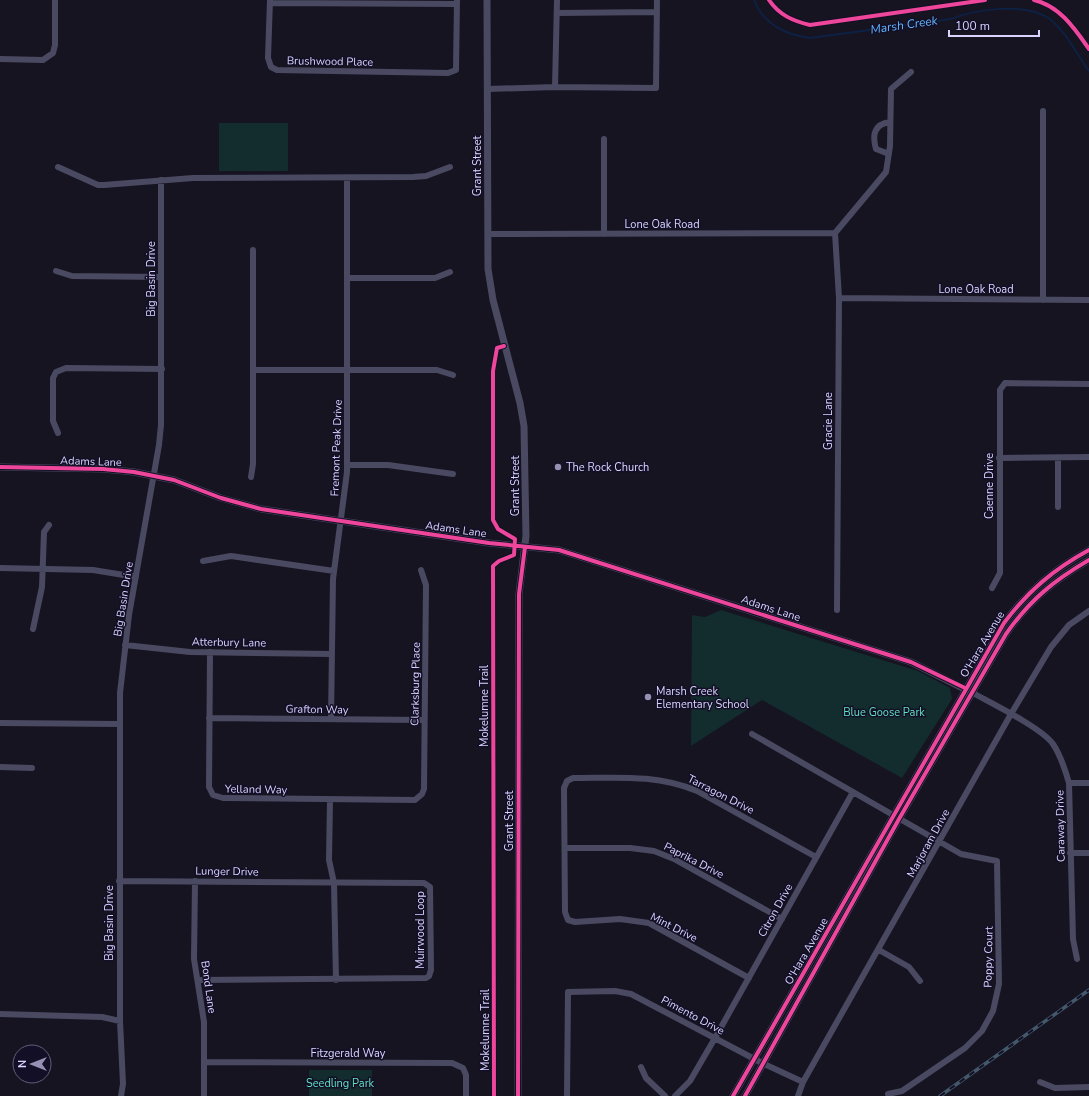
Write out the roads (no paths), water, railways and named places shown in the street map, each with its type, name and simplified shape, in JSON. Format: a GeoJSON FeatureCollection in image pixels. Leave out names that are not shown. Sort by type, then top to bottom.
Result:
{"type":"FeatureCollection","features":[{"type":"Feature","properties":{"kind":"street"},"geometry":{"type":"LineString","coordinates":[[0,59],[43,60],[53,53],[55,45],[55,0]]}},
{"type":"Feature","properties":{"kind":"street","name":"Grant Street"},"geometry":{"type":"LineString","coordinates":[[487,0],[488,269],[493,300],[520,403],[524,426],[525,447],[525,547],[519,594],[518,1096]]}},
{"type":"Feature","properties":{"kind":"street"},"geometry":{"type":"LineString","coordinates":[[555,87],[557,0]]}},
{"type":"Feature","properties":{"kind":"street"},"geometry":{"type":"LineString","coordinates":[[488,89],[555,87],[656,88],[657,0]]}},
{"type":"Feature","properties":{"kind":"street"},"geometry":{"type":"LineString","coordinates":[[270,1],[457,2]]}},
{"type":"Feature","properties":{"kind":"street","name":"Brushwood Place"},"geometry":{"type":"LineString","coordinates":[[270,1],[268,58],[271,67],[277,70],[448,73],[456,70],[457,2]]}},
{"type":"Feature","properties":{"kind":"street"},"geometry":{"type":"LineString","coordinates":[[557,13],[657,12]]}},
{"type":"Feature","properties":{"kind":"street"},"geometry":{"type":"LineString","coordinates":[[835,233],[886,172],[889,154],[891,89],[911,72]]}},
{"type":"Feature","properties":{"kind":"street"},"geometry":{"type":"LineString","coordinates":[[1042,300],[1043,111]]}},
{"type":"Feature","properties":{"kind":"street"},"geometry":{"type":"LineString","coordinates":[[889,154],[876,149],[873,140],[874,132],[882,123],[890,122]]}},
{"type":"Feature","properties":{"kind":"street"},"geometry":{"type":"LineString","coordinates":[[604,140],[604,234]]}},
{"type":"Feature","properties":{"kind":"street"},"geometry":{"type":"LineString","coordinates":[[58,167],[98,185],[193,178],[413,178],[426,176],[450,167]]}},
{"type":"Feature","properties":{"kind":"street","name":"Fremont Peak Drive"},"geometry":{"type":"LineString","coordinates":[[331,719],[334,571],[342,521],[347,465],[347,178]]}},
{"type":"Feature","properties":{"kind":"street","name":"Big Basin Drive"},"geometry":{"type":"LineString","coordinates":[[121,1096],[119,881],[120,693],[125,645],[161,425],[161,180]]}},
{"type":"Feature","properties":{"kind":"street","name":"Lone Oak Road"},"geometry":{"type":"LineString","coordinates":[[488,234],[835,233]]}},
{"type":"Feature","properties":{"kind":"street","name":"Gracie Lane"},"geometry":{"type":"LineString","coordinates":[[835,233],[839,298],[837,610]]}},
{"type":"Feature","properties":{"kind":"street"},"geometry":{"type":"LineString","coordinates":[[250,477],[253,464],[253,250]]}},
{"type":"Feature","properties":{"kind":"street"},"geometry":{"type":"LineString","coordinates":[[56,271],[72,276],[161,277]]}},
{"type":"Feature","properties":{"kind":"street"},"geometry":{"type":"LineString","coordinates":[[347,278],[435,278],[450,272]]}},
{"type":"Feature","properties":{"kind":"street","name":"Lone Oak Road"},"geometry":{"type":"LineString","coordinates":[[839,298],[1089,300]]}},
{"type":"Feature","properties":{"kind":"street"},"geometry":{"type":"LineString","coordinates":[[58,433],[53,421],[53,378],[56,372],[66,368],[162,369]]}},
{"type":"Feature","properties":{"kind":"street"},"geometry":{"type":"LineString","coordinates":[[253,370],[437,370],[453,375]]}},
{"type":"Feature","properties":{"kind":"street","name":"Caenne Drive"},"geometry":{"type":"LineString","coordinates":[[992,588],[1000,573],[1000,390],[1005,383],[1089,384]]}},
{"type":"Feature","properties":{"kind":"street"},"geometry":{"type":"LineString","coordinates":[[999,458],[1089,457]]}},
{"type":"Feature","properties":{"kind":"street"},"geometry":{"type":"LineString","coordinates":[[1058,458],[1058,507]]}},
{"type":"Feature","properties":{"kind":"street"},"geometry":{"type":"LineString","coordinates":[[347,465],[388,465],[453,474]]}},
{"type":"Feature","properties":{"kind":"street","name":"Adams Lane"},"geometry":{"type":"LineString","coordinates":[[0,467],[103,469],[153,475],[188,485],[246,506],[525,547],[538,547],[569,553],[911,662],[966,688]]}},
{"type":"Feature","properties":{"kind":"street"},"geometry":{"type":"LineString","coordinates":[[33,629],[42,587],[44,532],[49,525]]}},
{"type":"Feature","properties":{"kind":"street","name":"O'Hara Avenue"},"geometry":{"type":"LineString","coordinates":[[745,1096],[764,1064],[966,688],[1004,623],[1023,598],[1045,579],[1089,550]]}},
{"type":"Feature","properties":{"kind":"street"},"geometry":{"type":"LineString","coordinates":[[203,561],[231,556],[334,571]]}},
{"type":"Feature","properties":{"kind":"street","name":"O'Hara Avenue"},"geometry":{"type":"LineString","coordinates":[[733,1096],[896,817],[973,693],[1006,634],[1031,602],[1057,580],[1089,560]]}},
{"type":"Feature","properties":{"kind":"street"},"geometry":{"type":"LineString","coordinates":[[0,568],[99,570],[136,577]]}},
{"type":"Feature","properties":{"kind":"street","name":"Clarksburg Place"},"geometry":{"type":"LineString","coordinates":[[419,798],[424,789],[426,585],[420,570]]}},
{"type":"Feature","properties":{"kind":"street","name":"Marjoram Drive"},"geometry":{"type":"LineString","coordinates":[[798,1096],[803,1082],[940,843],[1011,714],[1051,647],[1069,625],[1089,612]]}},
{"type":"Feature","properties":{"kind":"street","name":"Atterbury Lane"},"geometry":{"type":"LineString","coordinates":[[125,645],[177,651],[332,654]]}},
{"type":"Feature","properties":{"kind":"street","name":"Yelland Way"},"geometry":{"type":"LineString","coordinates":[[210,652],[209,787],[213,795],[223,798],[330,800],[411,800],[419,798]]}},
{"type":"Feature","properties":{"kind":"street","name":"O'Hara Avenue"},"geometry":{"type":"LineString","coordinates":[[966,688],[973,693]]}},
{"type":"Feature","properties":{"kind":"street","name":"Caraway Drive"},"geometry":{"type":"LineString","coordinates":[[973,693],[1040,732],[1052,742],[1062,759],[1069,783],[1073,939],[1077,959]]}},
{"type":"Feature","properties":{"kind":"street","name":"Grafton Way"},"geometry":{"type":"LineString","coordinates":[[209,718],[424,720]]}},
{"type":"Feature","properties":{"kind":"street"},"geometry":{"type":"LineString","coordinates":[[0,723],[119,724]]}},
{"type":"Feature","properties":{"kind":"street"},"geometry":{"type":"LineString","coordinates":[[752,734],[940,843]]}},
{"type":"Feature","properties":{"kind":"street"},"geometry":{"type":"LineString","coordinates":[[0,767],[32,768]]}},
{"type":"Feature","properties":{"kind":"street","name":"Tarragon Drive"},"geometry":{"type":"LineString","coordinates":[[565,848],[564,788],[567,781],[573,778],[655,778],[677,783],[697,791],[816,857]]}},
{"type":"Feature","properties":{"kind":"street"},"geometry":{"type":"LineString","coordinates":[[1069,783],[1089,783]]}},
{"type":"Feature","properties":{"kind":"street","name":"Citron Drive"},"geometry":{"type":"LineString","coordinates":[[675,1096],[690,1081],[853,792]]}},
{"type":"Feature","properties":{"kind":"street"},"geometry":{"type":"LineString","coordinates":[[198,980],[336,980],[334,883],[329,860],[330,800]]}},
{"type":"Feature","properties":{"kind":"street","name":"Poppy Court"},"geometry":{"type":"LineString","coordinates":[[888,1094],[902,1091],[965,1048],[982,1031],[993,1011],[999,984],[997,861],[961,854],[940,843]]}},
{"type":"Feature","properties":{"kind":"street","name":"Mint Drive"},"geometry":{"type":"LineString","coordinates":[[565,848],[565,912],[568,920],[575,922],[620,919],[650,923],[749,978]]}},
{"type":"Feature","properties":{"kind":"street","name":"Paprika Drive"},"geometry":{"type":"LineString","coordinates":[[565,848],[630,848],[654,851],[674,858],[782,919]]}},
{"type":"Feature","properties":{"kind":"street"},"geometry":{"type":"LineString","coordinates":[[1070,853],[1089,853]]}},
{"type":"Feature","properties":{"kind":"street","name":"Lunger Drive"},"geometry":{"type":"LineString","coordinates":[[119,881],[334,883]]}},
{"type":"Feature","properties":{"kind":"street","name":"Bond Lane"},"geometry":{"type":"LineString","coordinates":[[195,881],[194,959],[204,1022],[204,1096]]}},
{"type":"Feature","properties":{"kind":"street","name":"Muirwood Loop"},"geometry":{"type":"LineString","coordinates":[[334,883],[424,883],[431,889],[431,970],[429,976],[426,978],[336,980]]}},
{"type":"Feature","properties":{"kind":"street"},"geometry":{"type":"LineString","coordinates":[[879,950],[909,967],[920,981]]}},
{"type":"Feature","properties":{"kind":"street","name":"Pimento Drive"},"geometry":{"type":"LineString","coordinates":[[567,1096],[568,992],[616,991],[631,994],[764,1064],[803,1082]]}},
{"type":"Feature","properties":{"kind":"street"},"geometry":{"type":"LineString","coordinates":[[0,1014],[102,1017],[120,1021]]}},
{"type":"Feature","properties":{"kind":"street","name":"Fitzgerald Way"},"geometry":{"type":"LineString","coordinates":[[204,1062],[452,1064],[463,1068],[466,1075],[466,1096]]}},
{"type":"Feature","properties":{"kind":"street"},"geometry":{"type":"LineString","coordinates":[[641,1067],[646,1078],[665,1096]]}},
{"type":"Feature","properties":{"kind":"street"},"geometry":{"type":"LineString","coordinates":[[1040,1082],[1055,1088],[1089,1087]]}},
{"type":"Feature","properties":{"kind":"waterway","name":"Marsh Creek"},"geometry":{"type":"LineString","coordinates":[[754,0],[763,16],[776,27],[792,34],[810,38],[951,19],[961,15],[987,10],[1028,10],[1050,19],[1061,30],[1089,71]]}},
{"type":"Feature","properties":{"kind":"railway"},"geometry":{"type":"LineString","coordinates":[[940,1096],[1089,990]]}},
{"type":"Feature","properties":{"kind":"place","name":"The Rock Church"},"geometry":{"type":"Point","coordinates":[558,467]}},
{"type":"Feature","properties":{"kind":"place","name":"Marsh Creek Elementary School"},"geometry":{"type":"Point","coordinates":[648,697]}},
{"type":"Feature","properties":{"kind":"park label","name":"Blue Goose Park"},"geometry":{"type":"Point","coordinates":[884,712]}},
{"type":"Feature","properties":{"kind":"park label","name":"Seedling Park"},"geometry":{"type":"Point","coordinates":[340,1083]}}]}
